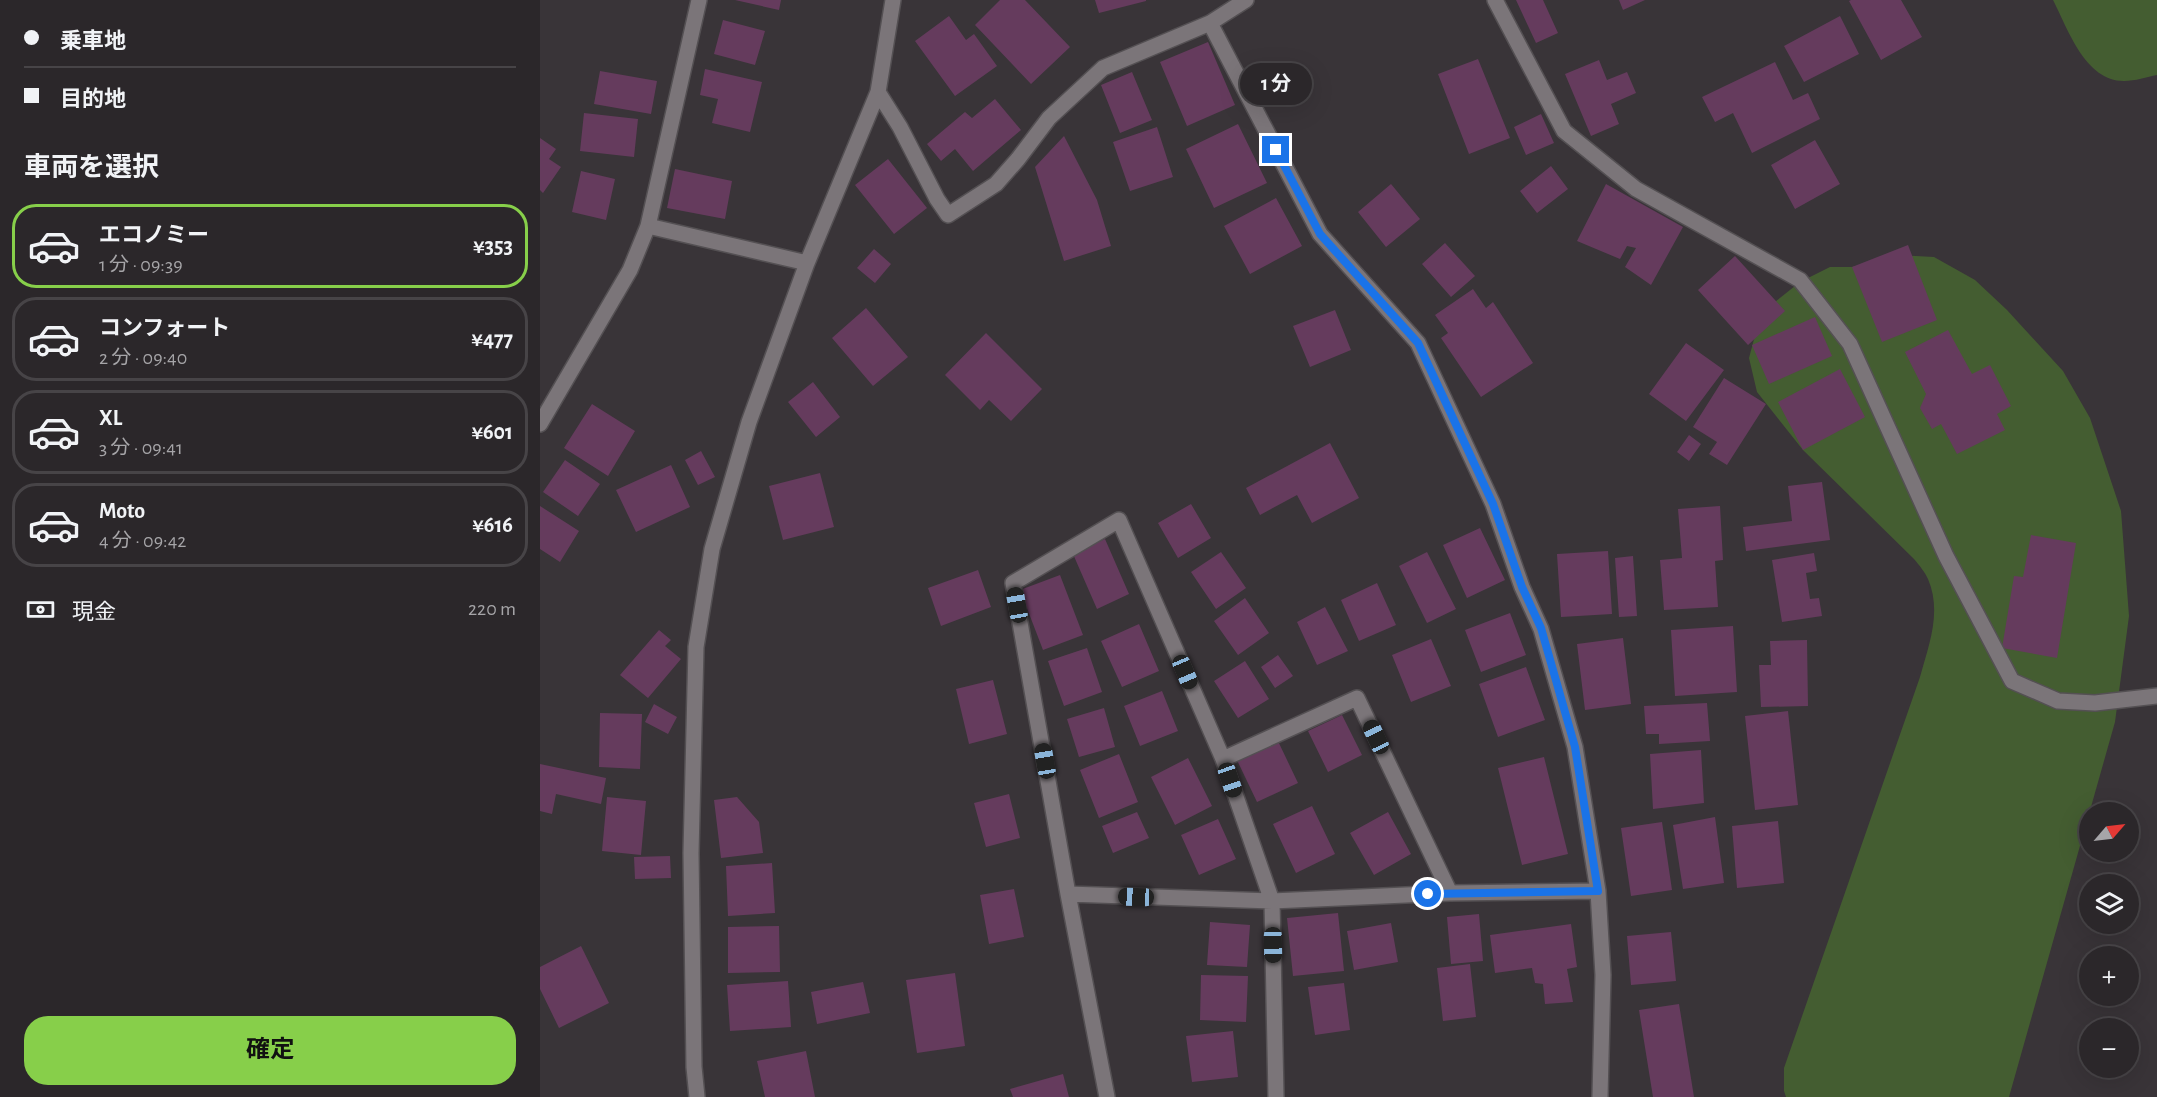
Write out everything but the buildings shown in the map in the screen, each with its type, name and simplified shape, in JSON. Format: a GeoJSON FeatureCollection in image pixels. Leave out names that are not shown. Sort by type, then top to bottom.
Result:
{"type":"FeatureCollection","features":[{"type":"Feature","properties":{"kind":"street"},"geometry":{"type":"LineString","coordinates":[[540,424],[630,270],[648,226],[699,0]]}},
{"type":"Feature","properties":{"kind":"street"},"geometry":{"type":"LineString","coordinates":[[697,1097],[694,1067],[691,853],[696,647],[712,549],[749,422],[807,263],[879,92],[893,0]]}},
{"type":"Feature","properties":{"kind":"street"},"geometry":{"type":"LineString","coordinates":[[879,92],[948,215],[996,184],[1049,118],[1103,68],[1210,23],[1246,0]]}},
{"type":"Feature","properties":{"kind":"street"},"geometry":{"type":"LineString","coordinates":[[1494,0],[1564,131],[1636,189],[1800,280],[1850,344],[1946,556],[2012,681],[2058,701],[2095,704],[2157,696]]}},
{"type":"Feature","properties":{"kind":"street"},"geometry":{"type":"LineString","coordinates":[[1210,23],[1320,234],[1418,343],[1493,504],[1522,587],[1541,628],[1575,747],[1598,891],[1603,975],[1600,1097]]}},
{"type":"Feature","properties":{"kind":"street"},"geometry":{"type":"LineString","coordinates":[[648,226],[807,263]]}},
{"type":"Feature","properties":{"kind":"street"},"geometry":{"type":"LineString","coordinates":[[1107,1097],[1068,894],[1013,583],[1119,520],[1223,759],[1272,901],[1276,1097]]}},
{"type":"Feature","properties":{"kind":"street"},"geometry":{"type":"LineString","coordinates":[[1223,759],[1357,698],[1450,893]]}},
{"type":"Feature","properties":{"kind":"street"},"geometry":{"type":"LineString","coordinates":[[1068,894],[1272,901],[1450,893],[1598,891]]}},
{"type":"Feature","properties":{"kind":"green space"},"geometry":{"type":"Polygon","coordinates":[[[2053,0],[2157,0],[2157,75],[2124,81],[2110,79],[2099,72],[2088,63],[2080,51],[2053,0]]]}},
{"type":"Feature","properties":{"kind":"green space"},"geometry":{"type":"Polygon","coordinates":[[[1897,255],[1934,257],[1975,280],[2007,310],[2063,371],[2090,418],[2121,511],[2129,616],[2115,722],[2092,802],[2079,802],[2079,849],[2009,1097],[1786,1097],[1784,1091],[1784,1068],[1920,677],[1934,616],[1932,591],[1924,571],[1803,450],[1757,392],[1749,358],[1761,313],[1800,282],[1830,267],[1852,267],[1897,255]]]}},
{"type":"Feature","properties":{"kind":"route"},"geometry":{"type":"LineString","coordinates":[[1276,150],[1320,234],[1418,343],[1493,504],[1522,587],[1541,628],[1575,747],[1598,891],[1428,894]]}}]}
